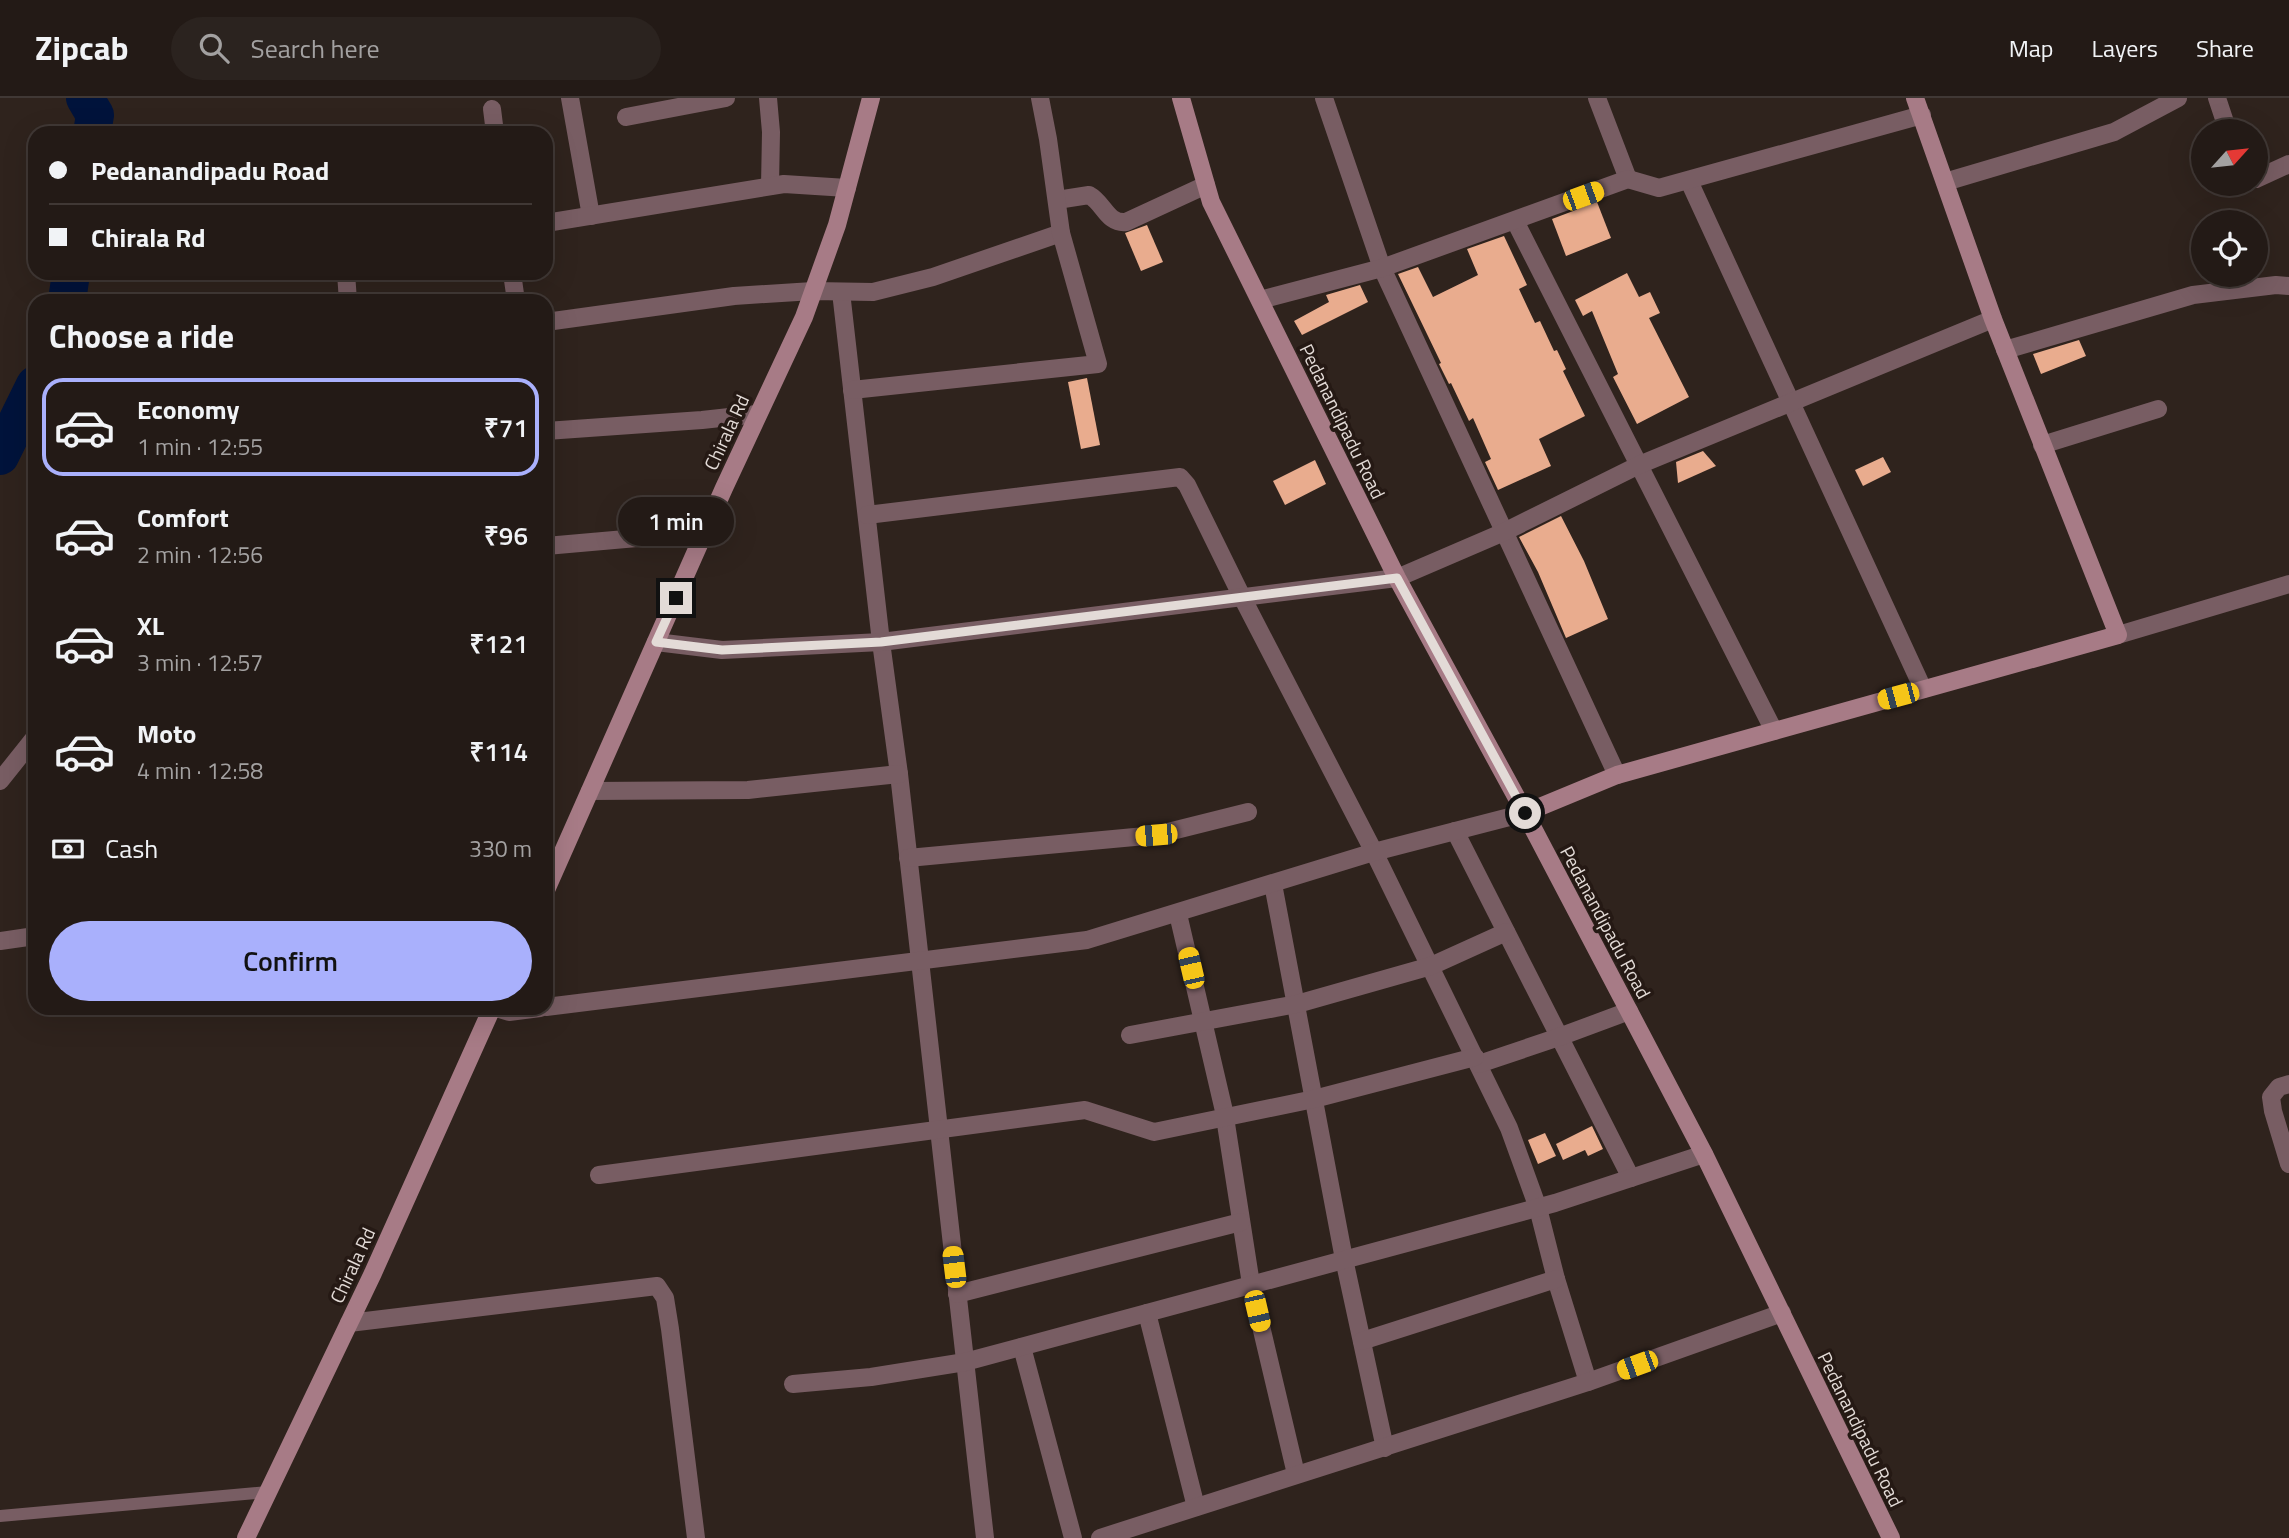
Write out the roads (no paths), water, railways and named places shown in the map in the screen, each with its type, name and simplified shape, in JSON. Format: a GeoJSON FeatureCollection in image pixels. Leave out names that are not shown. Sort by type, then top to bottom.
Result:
{"type":"FeatureCollection","features":[{"type":"Feature","properties":{"kind":"main road","name":"Chirala Rd"},"geometry":{"type":"LineString","coordinates":[[553,857],[590,790],[757,414],[804,317],[837,225],[871,98]]}},
{"type":"Feature","properties":{"kind":"main road","name":"Pedanandipadu Road"},"geometry":{"type":"LineString","coordinates":[[1181,98],[1211,202],[1397,578],[1525,813],[1704,1154],[1891,1538]]}},
{"type":"Feature","properties":{"kind":"main road"},"geometry":{"type":"LineString","coordinates":[[1525,813],[1617,775],[2118,635],[1993,319],[1915,98]]}},
{"type":"Feature","properties":{"kind":"main road","name":"Chirala Rd"},"geometry":{"type":"LineString","coordinates":[[246,1538],[349,1323],[491,1015]]}},
{"type":"Feature","properties":{"kind":"street"},"geometry":{"type":"LineString","coordinates":[[570,98],[591,216]]}},
{"type":"Feature","properties":{"kind":"street"},"geometry":{"type":"LineString","coordinates":[[626,117],[726,98]]}},
{"type":"Feature","properties":{"kind":"street"},"geometry":{"type":"LineString","coordinates":[[768,98],[771,132],[770,186]]}},
{"type":"Feature","properties":{"kind":"street"},"geometry":{"type":"LineString","coordinates":[[852,390],[1098,364],[1061,233],[1040,98]]}},
{"type":"Feature","properties":{"kind":"street"},"geometry":{"type":"LineString","coordinates":[[1324,98],[1382,268],[1617,775]]}},
{"type":"Feature","properties":{"kind":"street"},"geometry":{"type":"LineString","coordinates":[[1597,98],[1629,179]]}},
{"type":"Feature","properties":{"kind":"street"},"geometry":{"type":"LineString","coordinates":[[1945,181],[2114,132],[2178,98]]}},
{"type":"Feature","properties":{"kind":"street"},"geometry":{"type":"LineString","coordinates":[[2217,98],[2224,119]]}},
{"type":"Feature","properties":{"kind":"street"},"geometry":{"type":"LineString","coordinates":[[492,109],[494,126]]}},
{"type":"Feature","properties":{"kind":"street"},"geometry":{"type":"LineString","coordinates":[[1260,300],[1382,268],[1629,179],[1659,188],[1922,115]]}},
{"type":"Feature","properties":{"kind":"street"},"geometry":{"type":"LineString","coordinates":[[2268,173],[2289,164]]}},
{"type":"Feature","properties":{"kind":"street"},"geometry":{"type":"LineString","coordinates":[[1689,181],[1923,689]]}},
{"type":"Feature","properties":{"kind":"street"},"geometry":{"type":"LineString","coordinates":[[553,222],[770,186],[802,183],[847,188]]}},
{"type":"Feature","properties":{"kind":"street"},"geometry":{"type":"LineString","coordinates":[[1057,200],[1089,195],[1098,201],[1112,220],[1120,223],[1206,185]]}},
{"type":"Feature","properties":{"kind":"street"},"geometry":{"type":"LineString","coordinates":[[1515,220],[1774,731]]}},
{"type":"Feature","properties":{"kind":"street"},"geometry":{"type":"LineString","coordinates":[[553,321],[734,296],[813,291],[873,292],[933,277],[1061,233]]}},
{"type":"Feature","properties":{"kind":"street"},"geometry":{"type":"LineString","coordinates":[[2005,350],[2193,295],[2276,285],[2289,286]]}},
{"type":"Feature","properties":{"kind":"street"},"geometry":{"type":"LineString","coordinates":[[841,292],[881,642],[899,774],[985,1538]]}},
{"type":"Feature","properties":{"kind":"street"},"geometry":{"type":"LineString","coordinates":[[656,642],[722,650],[881,642],[1397,578],[1504,532],[1639,466],[1993,319]]}},
{"type":"Feature","properties":{"kind":"street"},"geometry":{"type":"LineString","coordinates":[[2042,444],[2158,409]]}},
{"type":"Feature","properties":{"kind":"street"},"geometry":{"type":"LineString","coordinates":[[553,431],[757,414]]}},
{"type":"Feature","properties":{"kind":"street"},"geometry":{"type":"LineString","coordinates":[[867,515],[1180,477],[1187,485],[1374,852],[1509,1128],[1538,1208],[1556,1279],[1588,1382]]}},
{"type":"Feature","properties":{"kind":"street"},"geometry":{"type":"LineString","coordinates":[[553,545],[705,532]]}},
{"type":"Feature","properties":{"kind":"street"},"geometry":{"type":"LineString","coordinates":[[2118,635],[2289,584]]}},
{"type":"Feature","properties":{"kind":"street"},"geometry":{"type":"LineString","coordinates":[[0,781],[28,746]]}},
{"type":"Feature","properties":{"kind":"street"},"geometry":{"type":"LineString","coordinates":[[590,790],[748,790],[899,774]]}},
{"type":"Feature","properties":{"kind":"street"},"geometry":{"type":"LineString","coordinates":[[908,858],[1156,835],[1248,812]]}},
{"type":"Feature","properties":{"kind":"street"},"geometry":{"type":"LineString","coordinates":[[553,1006],[1087,940],[1374,852],[1525,813]]}},
{"type":"Feature","properties":{"kind":"street"},"geometry":{"type":"LineString","coordinates":[[1455,831],[1631,1178]]}},
{"type":"Feature","properties":{"kind":"street"},"geometry":{"type":"LineString","coordinates":[[1273,884],[1344,1259],[1385,1448]]}},
{"type":"Feature","properties":{"kind":"street"},"geometry":{"type":"LineString","coordinates":[[1178,914],[1225,1119],[1251,1284],[1296,1474]]}},
{"type":"Feature","properties":{"kind":"street"},"geometry":{"type":"LineString","coordinates":[[1130,1035],[1297,1004],[1431,966],[1506,932]]}},
{"type":"Feature","properties":{"kind":"street"},"geometry":{"type":"LineString","coordinates":[[0,941],[28,937]]}},
{"type":"Feature","properties":{"kind":"street"},"geometry":{"type":"LineString","coordinates":[[598,1175],[1085,1110],[1154,1132],[1225,1119],[1477,1060],[1559,1037],[1629,1011]]}},
{"type":"Feature","properties":{"kind":"street"},"geometry":{"type":"LineString","coordinates":[[2289,1084],[2279,1087],[2271,1097],[2289,1164]]}},
{"type":"Feature","properties":{"kind":"street"},"geometry":{"type":"LineString","coordinates":[[793,1384],[871,1377],[965,1363],[1538,1208],[1704,1154]]}},
{"type":"Feature","properties":{"kind":"street"},"geometry":{"type":"LineString","coordinates":[[957,1294],[1241,1222]]}},
{"type":"Feature","properties":{"kind":"street"},"geometry":{"type":"LineString","coordinates":[[1362,1341],[1556,1279]]}},
{"type":"Feature","properties":{"kind":"street"},"geometry":{"type":"LineString","coordinates":[[349,1323],[657,1286],[665,1298],[670,1329],[696,1538]]}},
{"type":"Feature","properties":{"kind":"street"},"geometry":{"type":"LineString","coordinates":[[1147,1313],[1196,1507]]}},
{"type":"Feature","properties":{"kind":"street"},"geometry":{"type":"LineString","coordinates":[[1100,1538],[1588,1382],[1782,1313]]}},
{"type":"Feature","properties":{"kind":"street"},"geometry":{"type":"LineString","coordinates":[[1022,1347],[1073,1538]]}},
{"type":"Feature","properties":{"kind":"lane"},"geometry":{"type":"LineString","coordinates":[[0,1516],[268,1492]]}},
{"type":"Feature","properties":{"kind":"waterway"},"geometry":{"type":"LineString","coordinates":[[85,98],[95,115],[93,126]]}},
{"type":"Feature","properties":{"kind":"waterway"},"geometry":{"type":"LineString","coordinates":[[68,294],[70,280]]}},
{"type":"Feature","properties":{"kind":"waterway"},"geometry":{"type":"LineString","coordinates":[[0,456],[28,399]]}}]}
